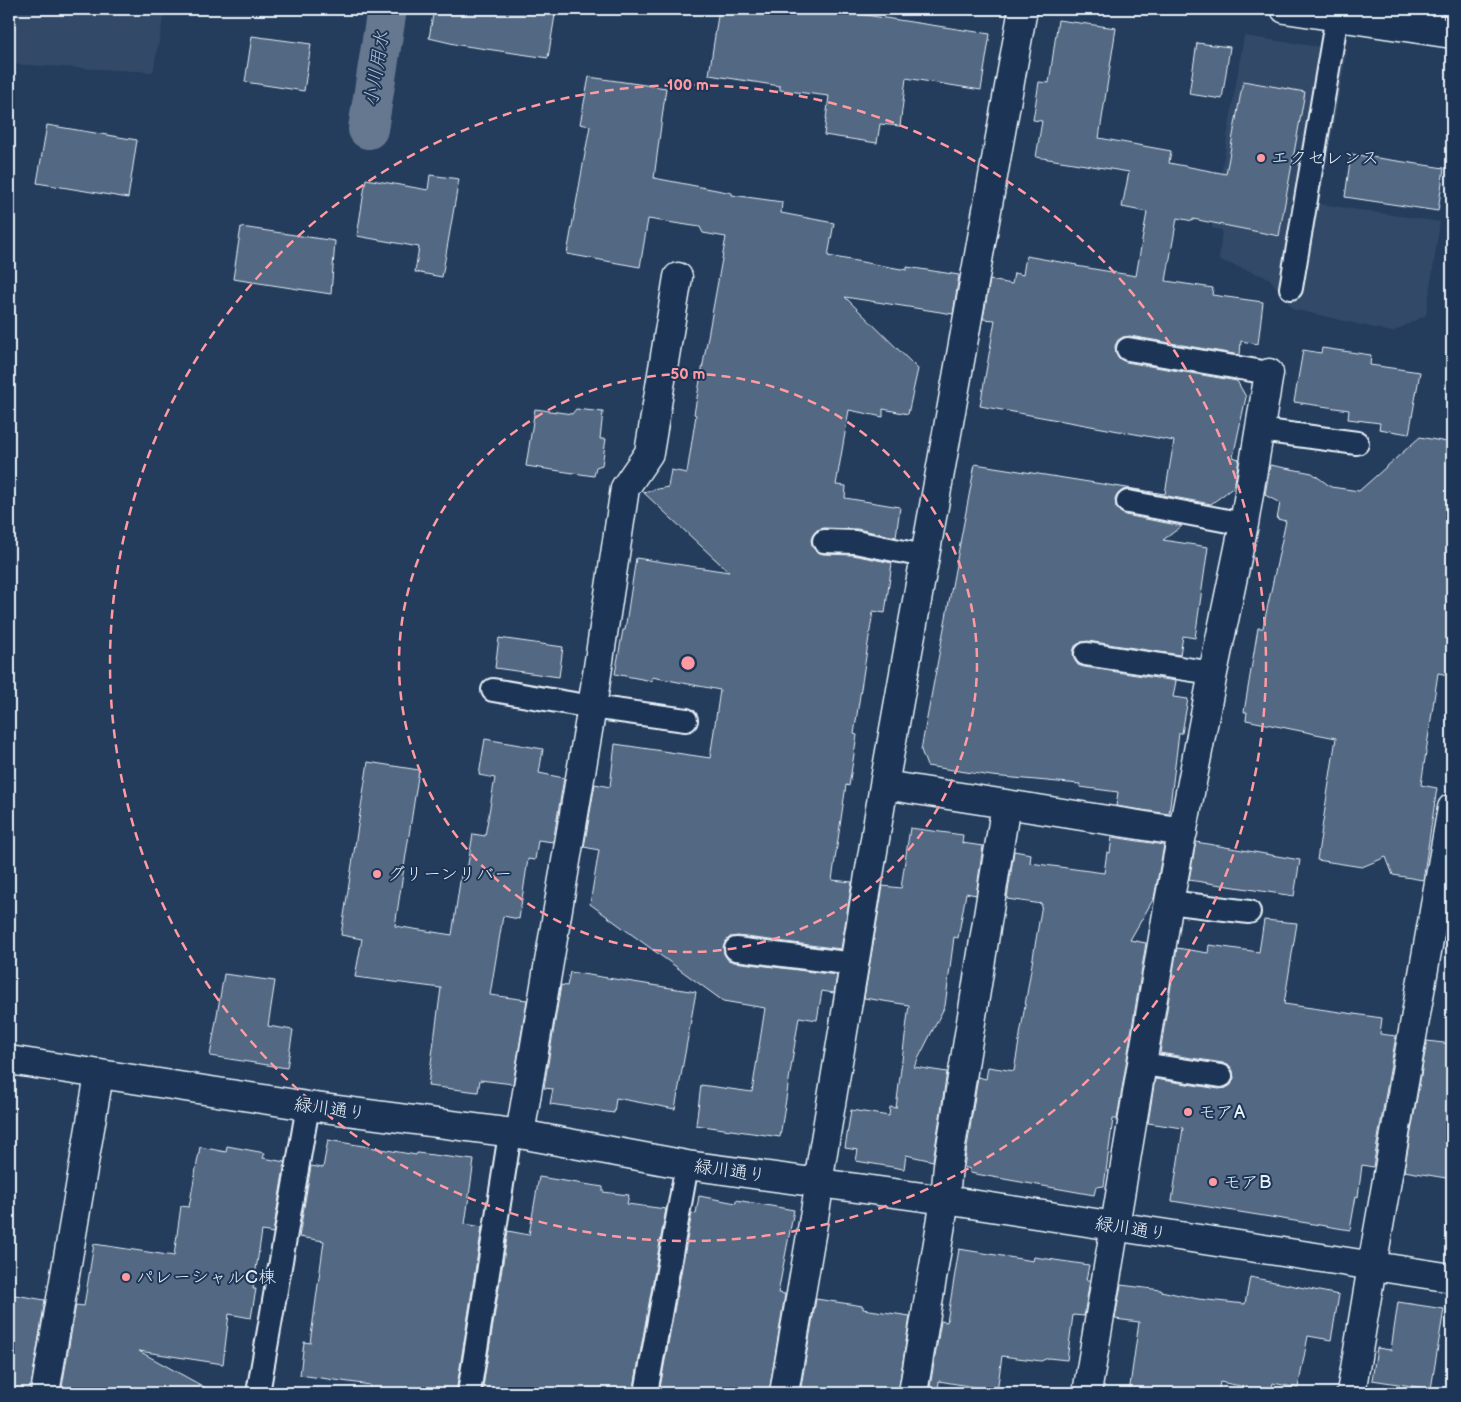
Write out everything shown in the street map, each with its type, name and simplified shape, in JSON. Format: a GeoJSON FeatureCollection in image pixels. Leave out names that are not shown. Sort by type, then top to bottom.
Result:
{"type":"FeatureCollection","features":[{"type":"Feature","properties":{"kind":"street"},"geometry":{"type":"LineString","coordinates":[[784,1393],[884,785],[1023,9]]}},
{"type":"Feature","properties":{"kind":"street"},"geometry":{"type":"LineString","coordinates":[[1286,9],[1337,16],[1436,24]]}},
{"type":"Feature","properties":{"kind":"street"},"geometry":{"type":"LineString","coordinates":[[515,1134],[592,707],[625,488],[649,453],[678,277]]}},
{"type":"Feature","properties":{"kind":"street"},"geometry":{"type":"LineString","coordinates":[[1087,1393],[1169,902],[1212,673],[1244,524],[1268,373]]}},
{"type":"Feature","properties":{"kind":"street"},"geometry":{"type":"LineString","coordinates":[[884,785],[1183,832]]}},
{"type":"Feature","properties":{"kind":"street"},"geometry":{"type":"LineString","coordinates":[[913,1393],[945,1200],[949,1156],[1006,804]]}},
{"type":"Feature","properties":{"kind":"street"},"geometry":{"type":"LineString","coordinates":[[1351,1393],[1452,808]]}},
{"type":"Feature","properties":{"kind":"street","name":"緑川通り"},"geometry":{"type":"LineString","coordinates":[[9,1060],[308,1106],[515,1134],[687,1165],[945,1200],[1452,1278]]}},
{"type":"Feature","properties":{"kind":"street"},"geometry":{"type":"LineString","coordinates":[[46,1393],[99,1075]]}},
{"type":"Feature","properties":{"kind":"lane"},"geometry":{"type":"LineString","coordinates":[[1291,288],[1337,16]]}},
{"type":"Feature","properties":{"kind":"lane"},"geometry":{"type":"LineString","coordinates":[[1128,349],[1268,373]]}},
{"type":"Feature","properties":{"kind":"lane"},"geometry":{"type":"LineString","coordinates":[[1260,430],[1357,444]]}},
{"type":"Feature","properties":{"kind":"lane"},"geometry":{"type":"LineString","coordinates":[[1128,502],[1244,524]]}},
{"type":"Feature","properties":{"kind":"lane"},"geometry":{"type":"LineString","coordinates":[[824,541],[855,542],[924,556]]}},
{"type":"Feature","properties":{"kind":"lane"},"geometry":{"type":"LineString","coordinates":[[1086,654],[1212,673]]}},
{"type":"Feature","properties":{"kind":"lane"},"geometry":{"type":"LineString","coordinates":[[493,690],[592,707],[686,720]]}},
{"type":"Feature","properties":{"kind":"lane"},"geometry":{"type":"LineString","coordinates":[[1169,902],[1249,912]]}},
{"type":"Feature","properties":{"kind":"lane"},"geometry":{"type":"LineString","coordinates":[[736,949],[854,964]]}},
{"type":"Feature","properties":{"kind":"lane"},"geometry":{"type":"LineString","coordinates":[[1143,1064],[1221,1076]]}},
{"type":"Feature","properties":{"kind":"lane"},"geometry":{"type":"LineString","coordinates":[[258,1393],[308,1106]]}},
{"type":"Feature","properties":{"kind":"lane"},"geometry":{"type":"LineString","coordinates":[[469,1393],[515,1134]]}},
{"type":"Feature","properties":{"kind":"lane"},"geometry":{"type":"LineString","coordinates":[[646,1393],[687,1165]]}},
{"type":"Feature","properties":{"kind":"shaded area"},"geometry":{"type":"Polygon","coordinates":[[[9,9],[165,9],[153,72],[9,64],[9,9]]]}},
{"type":"Feature","properties":{"kind":"shaded area"},"geometry":{"type":"Polygon","coordinates":[[[1244,36],[1347,51],[1319,204],[1440,222],[1426,315],[1392,332],[1293,309],[1269,278],[1219,260],[1222,230],[1212,228],[1244,36]]]}},
{"type":"Feature","properties":{"kind":"building"},"geometry":{"type":"Polygon","coordinates":[[[434,9],[556,9],[548,58],[459,45],[429,38],[434,9]]]}},
{"type":"Feature","properties":{"kind":"building"},"geometry":{"type":"Polygon","coordinates":[[[719,9],[826,9],[990,34],[981,90],[906,78],[900,126],[880,124],[877,143],[824,135],[829,96],[780,90],[780,86],[709,75],[719,9]]]}},
{"type":"Feature","properties":{"kind":"building"},"geometry":{"type":"Polygon","coordinates":[[[1058,20],[1116,28],[1099,138],[1171,151],[1169,163],[1226,174],[1243,81],[1305,92],[1279,236],[1193,219],[1193,221],[1177,218],[1166,281],[1213,288],[1212,295],[1263,302],[1258,344],[1241,341],[1240,355],[1130,336],[1118,340],[1115,346],[1116,354],[1126,362],[1237,381],[1246,397],[1233,457],[1239,459],[1234,487],[1211,504],[1130,489],[1123,490],[1115,499],[1116,507],[1125,515],[1182,526],[1163,540],[1208,547],[1195,638],[1183,636],[1180,655],[1088,641],[1081,642],[1075,646],[1073,652],[1074,659],[1078,665],[1084,667],[1176,681],[1173,697],[1188,699],[1182,733],[1179,733],[1169,814],[1116,806],[1118,792],[1080,787],[1080,784],[992,776],[927,766],[921,750],[975,464],[1165,494],[1174,441],[980,406],[995,320],[983,319],[990,280],[1012,284],[1014,273],[1023,275],[1026,256],[1136,276],[1147,212],[1122,207],[1129,172],[1036,157],[1042,121],[1033,120],[1039,82],[1049,83],[1058,20]]]}},
{"type":"Feature","properties":{"kind":"building"},"geometry":{"type":"Polygon","coordinates":[[[252,36],[311,44],[304,91],[245,82],[252,36]]]}},
{"type":"Feature","properties":{"kind":"building"},"geometry":{"type":"Polygon","coordinates":[[[1197,43],[1230,47],[1222,99],[1189,94],[1197,43]]]}},
{"type":"Feature","properties":{"kind":"building"},"geometry":{"type":"Polygon","coordinates":[[[589,77],[666,88],[654,178],[732,193],[732,195],[782,202],[781,213],[834,223],[828,256],[907,270],[907,267],[959,275],[953,314],[845,297],[918,369],[908,414],[883,409],[883,417],[849,410],[836,485],[846,486],[845,498],[900,507],[896,537],[857,529],[824,528],[817,530],[811,540],[813,548],[823,554],[853,555],[892,563],[885,613],[873,611],[854,734],[857,735],[849,786],[846,785],[832,880],[852,882],[841,949],[738,936],[730,937],[723,947],[724,954],[728,960],[734,962],[837,975],[834,993],[822,991],[817,1020],[799,1017],[780,1137],[696,1125],[701,1085],[752,1092],[765,1008],[723,1001],[590,904],[599,850],[584,847],[595,784],[610,787],[615,744],[710,758],[720,690],[652,677],[652,681],[615,674],[623,630],[625,630],[636,558],[729,572],[643,492],[668,487],[671,470],[687,473],[696,415],[694,414],[726,237],[703,233],[700,227],[648,219],[640,267],[567,254],[590,126],[580,124],[589,77]]]}},
{"type":"Feature","properties":{"kind":"building"},"geometry":{"type":"Polygon","coordinates":[[[47,125],[137,140],[128,198],[37,183],[47,125]]]}},
{"type":"Feature","properties":{"kind":"building"},"geometry":{"type":"Polygon","coordinates":[[[1351,154],[1444,168],[1438,211],[1345,197],[1351,154]]]}},
{"type":"Feature","properties":{"kind":"building"},"geometry":{"type":"Polygon","coordinates":[[[430,175],[459,179],[442,277],[415,272],[419,247],[357,236],[366,179],[428,190],[430,175]]]}},
{"type":"Feature","properties":{"kind":"building"},"geometry":{"type":"Polygon","coordinates":[[[241,227],[335,241],[331,294],[233,279],[241,227]]]}},
{"type":"Feature","properties":{"kind":"building"},"geometry":{"type":"Polygon","coordinates":[[[1322,348],[1371,355],[1370,365],[1420,372],[1409,434],[1379,429],[1380,423],[1348,419],[1349,410],[1294,402],[1303,350],[1321,353],[1322,348]]]}},
{"type":"Feature","properties":{"kind":"building"},"geometry":{"type":"Polygon","coordinates":[[[535,409],[572,414],[576,409],[603,412],[600,439],[606,439],[602,465],[596,467],[594,476],[526,466],[535,409]]]}},
{"type":"Feature","properties":{"kind":"building"},"geometry":{"type":"Polygon","coordinates":[[[1420,437],[1452,443],[1452,632],[1448,675],[1438,673],[1421,785],[1437,788],[1423,880],[1393,875],[1386,857],[1362,867],[1317,860],[1336,738],[1246,720],[1247,712],[1244,712],[1258,628],[1263,628],[1286,521],[1277,519],[1280,503],[1265,495],[1270,465],[1312,473],[1331,487],[1359,491],[1420,437]]]}},
{"type":"Feature","properties":{"kind":"building"},"geometry":{"type":"Polygon","coordinates":[[[499,638],[563,647],[559,677],[495,668],[499,638]]]}},
{"type":"Feature","properties":{"kind":"building"},"geometry":{"type":"Polygon","coordinates":[[[485,739],[543,749],[539,773],[564,778],[553,842],[538,840],[535,860],[528,859],[519,919],[503,916],[490,995],[527,1000],[513,1084],[480,1080],[478,1092],[428,1086],[441,988],[355,977],[362,939],[341,935],[368,762],[419,770],[395,926],[452,935],[461,875],[466,876],[473,834],[485,836],[495,778],[479,775],[485,739]]]}},
{"type":"Feature","properties":{"kind":"building"},"geometry":{"type":"Polygon","coordinates":[[[910,828],[963,835],[962,843],[983,846],[976,895],[966,893],[958,938],[954,937],[945,1006],[914,1067],[947,1072],[933,1161],[906,1155],[904,1169],[856,1161],[858,1150],[845,1148],[851,1110],[889,1116],[890,1107],[896,1108],[909,1005],[864,998],[883,886],[901,888],[910,828]]]}},
{"type":"Feature","properties":{"kind":"building"},"geometry":{"type":"Polygon","coordinates":[[[1112,837],[1164,845],[1154,898],[1130,940],[1146,943],[1117,1119],[1113,1119],[1104,1186],[1096,1187],[1094,1195],[970,1173],[970,1169],[964,1167],[978,1077],[986,1079],[988,1067],[1014,1071],[1042,904],[1007,899],[1014,851],[1031,854],[1030,863],[1104,873],[1107,852],[1110,853],[1112,837]]]}},
{"type":"Feature","properties":{"kind":"building"},"geometry":{"type":"Polygon","coordinates":[[[1196,842],[1300,860],[1294,896],[1189,880],[1196,842]]]}},
{"type":"Feature","properties":{"kind":"building"},"geometry":{"type":"Polygon","coordinates":[[[1264,920],[1297,923],[1284,1004],[1382,1018],[1380,1034],[1396,1036],[1373,1167],[1362,1165],[1358,1197],[1356,1196],[1350,1230],[1172,1201],[1183,1128],[1148,1123],[1155,1079],[1219,1089],[1231,1085],[1234,1078],[1230,1066],[1223,1063],[1160,1053],[1177,948],[1208,953],[1209,945],[1259,952],[1264,920]]]}},
{"type":"Feature","properties":{"kind":"building"},"geometry":{"type":"Polygon","coordinates":[[[570,972],[696,992],[675,1109],[616,1098],[614,1113],[550,1104],[553,1089],[544,1088],[561,985],[567,986],[570,972]]]}},
{"type":"Feature","properties":{"kind":"building"},"geometry":{"type":"Polygon","coordinates":[[[224,974],[275,981],[268,1026],[293,1030],[287,1068],[210,1056],[224,974]]]}},
{"type":"Feature","properties":{"kind":"building"},"geometry":{"type":"Polygon","coordinates":[[[1427,1041],[1452,1044],[1452,1179],[1404,1171],[1427,1041]]]}},
{"type":"Feature","properties":{"kind":"building"},"geometry":{"type":"Polygon","coordinates":[[[328,1140],[416,1155],[417,1153],[474,1160],[465,1224],[482,1227],[456,1393],[368,1393],[370,1385],[300,1375],[304,1342],[310,1343],[324,1241],[299,1237],[311,1166],[323,1168],[328,1140]]]}},
{"type":"Feature","properties":{"kind":"building"},"geometry":{"type":"Polygon","coordinates":[[[227,1146],[265,1153],[263,1158],[285,1162],[273,1233],[262,1231],[253,1289],[256,1289],[251,1318],[229,1314],[223,1364],[139,1351],[215,1393],[61,1393],[76,1305],[84,1306],[94,1244],[174,1256],[181,1206],[189,1207],[200,1147],[226,1152],[227,1146]]]}},
{"type":"Feature","properties":{"kind":"building"},"geometry":{"type":"Polygon","coordinates":[[[539,1177],[603,1187],[603,1192],[629,1195],[627,1204],[666,1209],[633,1393],[482,1393],[508,1231],[529,1235],[539,1177]]]}},
{"type":"Feature","properties":{"kind":"building"},"geometry":{"type":"Polygon","coordinates":[[[699,1196],[736,1203],[736,1200],[794,1210],[778,1293],[785,1294],[769,1393],[659,1393],[692,1213],[696,1214],[699,1196]]]}},
{"type":"Feature","properties":{"kind":"building"},"geometry":{"type":"Polygon","coordinates":[[[959,1249],[1033,1261],[1034,1257],[1089,1265],[1086,1280],[1090,1280],[1084,1316],[1073,1315],[1067,1360],[1048,1358],[1041,1361],[1002,1356],[997,1391],[939,1381],[938,1393],[929,1393],[941,1321],[947,1322],[959,1249]]]}},
{"type":"Feature","properties":{"kind":"building"},"geometry":{"type":"Polygon","coordinates":[[[1250,1277],[1339,1295],[1331,1340],[1308,1336],[1298,1388],[1273,1383],[1271,1392],[1220,1382],[1218,1393],[1129,1393],[1139,1322],[1115,1319],[1121,1285],[1161,1290],[1198,1299],[1245,1304],[1250,1277]]]}},
{"type":"Feature","properties":{"kind":"building"},"geometry":{"type":"Polygon","coordinates":[[[9,1294],[45,1300],[30,1393],[9,1393],[9,1294]]]}},
{"type":"Feature","properties":{"kind":"building"},"geometry":{"type":"Polygon","coordinates":[[[816,1299],[910,1316],[898,1393],[800,1393],[816,1299]]]}},
{"type":"Feature","properties":{"kind":"building"},"geometry":{"type":"Polygon","coordinates":[[[1398,1302],[1444,1309],[1431,1389],[1372,1380],[1377,1348],[1391,1350],[1398,1302]]]}},
{"type":"Feature","properties":{"kind":"waterway","name":"小川用水"},"geometry":{"type":"LineString","coordinates":[[368,129],[387,9]]}},
{"type":"Feature","properties":{"kind":"place","name":"エクセレンス"},"geometry":{"type":"Point","coordinates":[1261,158]}},
{"type":"Feature","properties":{"kind":"place","name":"グリーンリバー"},"geometry":{"type":"Point","coordinates":[377,874]}},
{"type":"Feature","properties":{"kind":"place","name":"モアA"},"geometry":{"type":"Point","coordinates":[1188,1112]}},
{"type":"Feature","properties":{"kind":"place","name":"モアB"},"geometry":{"type":"Point","coordinates":[1213,1182]}},
{"type":"Feature","properties":{"kind":"place","name":"パレーシャルC棟"},"geometry":{"type":"Point","coordinates":[126,1277]}}]}
